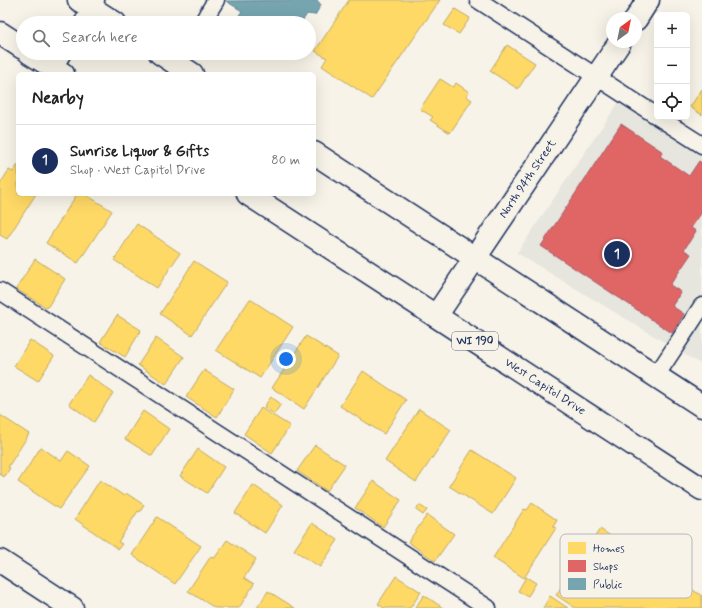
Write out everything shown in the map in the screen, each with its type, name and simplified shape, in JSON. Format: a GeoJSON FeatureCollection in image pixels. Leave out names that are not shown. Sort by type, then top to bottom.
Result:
{"type":"FeatureCollection","features":[{"type":"Feature","properties":{"kind":"main road"},"geometry":{"type":"LineString","coordinates":[[640,12],[648,0]]}},
{"type":"Feature","properties":{"kind":"main road"},"geometry":{"type":"LineString","coordinates":[[87,8],[101,16]]}},
{"type":"Feature","properties":{"kind":"main road"},"geometry":{"type":"LineString","coordinates":[[0,33],[16,43]]}},
{"type":"Feature","properties":{"kind":"main road","name":"North 94th Street"},"geometry":{"type":"LineString","coordinates":[[436,316],[616,48]]}},
{"type":"Feature","properties":{"kind":"main road"},"geometry":{"type":"LineString","coordinates":[[48,60],[60,65]]}},
{"type":"Feature","properties":{"kind":"main road"},"geometry":{"type":"LineString","coordinates":[[316,154],[656,376],[701,403]]}},
{"type":"Feature","properties":{"kind":"main road","name":"West Capitol Drive"},"geometry":{"type":"LineString","coordinates":[[251,196],[702,489]]}},
{"type":"Feature","properties":{"kind":"main road"},"geometry":{"type":"LineString","coordinates":[[0,561],[72,608]]}},
{"type":"Feature","properties":{"kind":"lane"},"geometry":{"type":"LineString","coordinates":[[206,16],[216,0]]}},
{"type":"Feature","properties":{"kind":"lane"},"geometry":{"type":"LineString","coordinates":[[478,0],[654,114]]}},
{"type":"Feature","properties":{"kind":"lane"},"geometry":{"type":"LineString","coordinates":[[663,120],[702,145]]}},
{"type":"Feature","properties":{"kind":"lane"},"geometry":{"type":"LineString","coordinates":[[0,291],[488,608]]}},
{"type":"Feature","properties":{"kind":"lane"},"geometry":{"type":"LineString","coordinates":[[656,376],[702,306]]}},
{"type":"Feature","properties":{"kind":"shaded area"},"geometry":{"type":"Polygon","coordinates":[[[627,90],[654,108],[654,120],[671,120],[702,141],[702,365],[517,253],[627,90]]]}},
{"type":"Feature","properties":{"kind":"building: Homes"},"geometry":{"type":"Polygon","coordinates":[[[349,0],[440,0],[372,99],[322,66],[327,58],[316,52],[349,0]]]}},
{"type":"Feature","properties":{"kind":"building: Homes"},"geometry":{"type":"Polygon","coordinates":[[[455,9],[470,18],[459,34],[444,25],[455,9]]]}},
{"type":"Feature","properties":{"kind":"building: Homes"},"geometry":{"type":"Polygon","coordinates":[[[507,45],[535,63],[518,89],[490,71],[507,45]]]}},
{"type":"Feature","properties":{"kind":"building: Homes"},"geometry":{"type":"Polygon","coordinates":[[[440,79],[453,87],[456,83],[469,92],[466,96],[472,100],[450,133],[430,120],[433,117],[420,109],[440,79]]]}},
{"type":"Feature","properties":{"kind":"building: Homes"},"geometry":{"type":"Polygon","coordinates":[[[702,89],[702,115],[690,107],[702,89]]]}},
{"type":"Feature","properties":{"kind":"building: Homes"},"geometry":{"type":"Polygon","coordinates":[[[16,168],[16,196],[35,196],[7,239],[0,235],[0,184],[9,170],[13,172],[16,168]]]}},
{"type":"Feature","properties":{"kind":"building: Homes"},"geometry":{"type":"Polygon","coordinates":[[[76,196],[88,196],[112,211],[78,263],[46,243],[76,196]]]}},
{"type":"Feature","properties":{"kind":"building: Homes"},"geometry":{"type":"Polygon","coordinates":[[[137,224],[180,253],[157,288],[114,260],[137,224]]]}},
{"type":"Feature","properties":{"kind":"building: Homes"},"geometry":{"type":"Polygon","coordinates":[[[35,259],[65,279],[47,308],[16,289],[35,259]]]}},
{"type":"Feature","properties":{"kind":"building: Homes"},"geometry":{"type":"Polygon","coordinates":[[[194,261],[227,282],[192,335],[160,314],[194,261]]]}},
{"type":"Feature","properties":{"kind":"building: Homes"},"geometry":{"type":"Polygon","coordinates":[[[250,299],[293,327],[260,378],[216,350],[250,299]]]}},
{"type":"Feature","properties":{"kind":"building: Homes"},"geometry":{"type":"Polygon","coordinates":[[[117,315],[141,330],[125,357],[100,342],[117,315]]]}},
{"type":"Feature","properties":{"kind":"building: Homes"},"geometry":{"type":"Polygon","coordinates":[[[306,336],[338,356],[304,409],[272,388],[306,336]]]}},
{"type":"Feature","properties":{"kind":"building: Homes"},"geometry":{"type":"Polygon","coordinates":[[[156,338],[184,357],[166,384],[138,365],[156,338]]]}},
{"type":"Feature","properties":{"kind":"building: Homes"},"geometry":{"type":"Polygon","coordinates":[[[30,340],[54,356],[38,381],[14,366],[30,340]]]}},
{"type":"Feature","properties":{"kind":"building: Homes"},"geometry":{"type":"Polygon","coordinates":[[[204,370],[234,389],[217,417],[186,397],[204,370]]]}},
{"type":"Feature","properties":{"kind":"building: Homes"},"geometry":{"type":"Polygon","coordinates":[[[363,371],[406,400],[384,434],[340,406],[363,371]]]}},
{"type":"Feature","properties":{"kind":"building: Homes"},"geometry":{"type":"Polygon","coordinates":[[[88,375],[113,393],[94,422],[69,404],[88,375]]]}},
{"type":"Feature","properties":{"kind":"building: Homes"},"geometry":{"type":"Polygon","coordinates":[[[271,397],[281,404],[274,414],[264,407],[271,397]]]}},
{"type":"Feature","properties":{"kind":"building: Homes"},"geometry":{"type":"Polygon","coordinates":[[[261,408],[290,426],[272,453],[244,434],[261,408]]]}},
{"type":"Feature","properties":{"kind":"building: Homes"},"geometry":{"type":"Polygon","coordinates":[[[419,409],[451,430],[416,482],[385,461],[419,409]]]}},
{"type":"Feature","properties":{"kind":"building: Homes"},"geometry":{"type":"Polygon","coordinates":[[[143,411],[169,429],[152,456],[125,439],[143,411]]]}},
{"type":"Feature","properties":{"kind":"building: Homes"},"geometry":{"type":"Polygon","coordinates":[[[0,415],[29,434],[8,467],[10,468],[4,477],[0,474],[0,415]]]}},
{"type":"Feature","properties":{"kind":"building: Homes"},"geometry":{"type":"Polygon","coordinates":[[[315,445],[345,465],[327,491],[297,471],[315,445]]]}},
{"type":"Feature","properties":{"kind":"building: Homes"},"geometry":{"type":"Polygon","coordinates":[[[41,447],[61,461],[68,451],[90,466],[59,509],[18,482],[41,447]]]}},
{"type":"Feature","properties":{"kind":"building: Homes"},"geometry":{"type":"Polygon","coordinates":[[[198,449],[224,467],[207,493],[180,476],[198,449]]]}},
{"type":"Feature","properties":{"kind":"building: Homes"},"geometry":{"type":"Polygon","coordinates":[[[472,450],[516,478],[493,514],[449,486],[472,450]]]}},
{"type":"Feature","properties":{"kind":"building: Homes"},"geometry":{"type":"Polygon","coordinates":[[[100,480],[124,496],[126,493],[144,505],[140,512],[138,511],[118,542],[122,544],[118,549],[75,519],[100,480]]]}},
{"type":"Feature","properties":{"kind":"building: Homes"},"geometry":{"type":"Polygon","coordinates":[[[373,481],[401,500],[383,527],[355,508],[373,481]]]}},
{"type":"Feature","properties":{"kind":"building: Homes"},"geometry":{"type":"Polygon","coordinates":[[[253,485],[283,505],[265,533],[235,513],[253,485]]]}},
{"type":"Feature","properties":{"kind":"building: Homes"},"geometry":{"type":"Polygon","coordinates":[[[532,503],[557,520],[553,527],[556,528],[524,578],[493,558],[524,509],[527,510],[532,503]]]}},
{"type":"Feature","properties":{"kind":"building: Homes"},"geometry":{"type":"Polygon","coordinates":[[[419,505],[427,510],[423,515],[416,510],[419,505]]]}},
{"type":"Feature","properties":{"kind":"building: Homes"},"geometry":{"type":"Polygon","coordinates":[[[427,515],[454,534],[435,561],[408,542],[427,515]]]}},
{"type":"Feature","properties":{"kind":"building: Homes"},"geometry":{"type":"Polygon","coordinates":[[[157,517],[201,546],[175,584],[132,555],[157,517]]]}},
{"type":"Feature","properties":{"kind":"building: Homes"},"geometry":{"type":"Polygon","coordinates":[[[312,523],[338,540],[320,567],[294,550],[312,523]]]}},
{"type":"Feature","properties":{"kind":"building: Homes"},"geometry":{"type":"Polygon","coordinates":[[[600,529],[608,534],[597,534],[600,529]]]}},
{"type":"Feature","properties":{"kind":"building: Homes"},"geometry":{"type":"Polygon","coordinates":[[[227,540],[256,559],[244,578],[254,584],[239,608],[215,608],[188,591],[211,556],[214,559],[227,540]]]}},
{"type":"Feature","properties":{"kind":"building: Homes"},"geometry":{"type":"Polygon","coordinates":[[[396,576],[421,592],[410,608],[384,608],[378,604],[396,576]]]}},
{"type":"Feature","properties":{"kind":"building: Homes"},"geometry":{"type":"Polygon","coordinates":[[[526,577],[536,583],[528,596],[518,591],[526,577]]]}},
{"type":"Feature","properties":{"kind":"building: Homes"},"geometry":{"type":"Polygon","coordinates":[[[560,589],[560,598],[556,595],[560,589]]]}},
{"type":"Feature","properties":{"kind":"building: Homes"},"geometry":{"type":"Polygon","coordinates":[[[692,589],[702,596],[702,608],[575,608],[560,598],[692,598],[692,589]]]}},
{"type":"Feature","properties":{"kind":"building: Homes"},"geometry":{"type":"Polygon","coordinates":[[[268,591],[295,608],[257,608],[268,591]]]}},
{"type":"Feature","properties":{"kind":"building: Homes"},"geometry":{"type":"Polygon","coordinates":[[[424,595],[443,608],[415,608],[424,595]]]}},
{"type":"Feature","properties":{"kind":"building: Homes"},"geometry":{"type":"Polygon","coordinates":[[[550,596],[568,608],[543,608],[550,596]]]}},
{"type":"Feature","properties":{"kind":"building: Shops"},"geometry":{"type":"Polygon","coordinates":[[[621,124],[663,152],[660,156],[689,176],[699,161],[702,163],[702,212],[691,228],[696,231],[684,250],[691,254],[670,285],[681,292],[672,306],[684,314],[672,333],[541,246],[621,124]]]}},
{"type":"Feature","properties":{"kind":"building: Public"},"geometry":{"type":"Polygon","coordinates":[[[317,0],[321,5],[315,15],[239,16],[242,11],[226,1],[317,0]]]}},
{"type":"Feature","properties":{"kind":"place","name":"Sunrise Liquor & Gifts"},"geometry":{"type":"Point","coordinates":[617,254]}}]}
